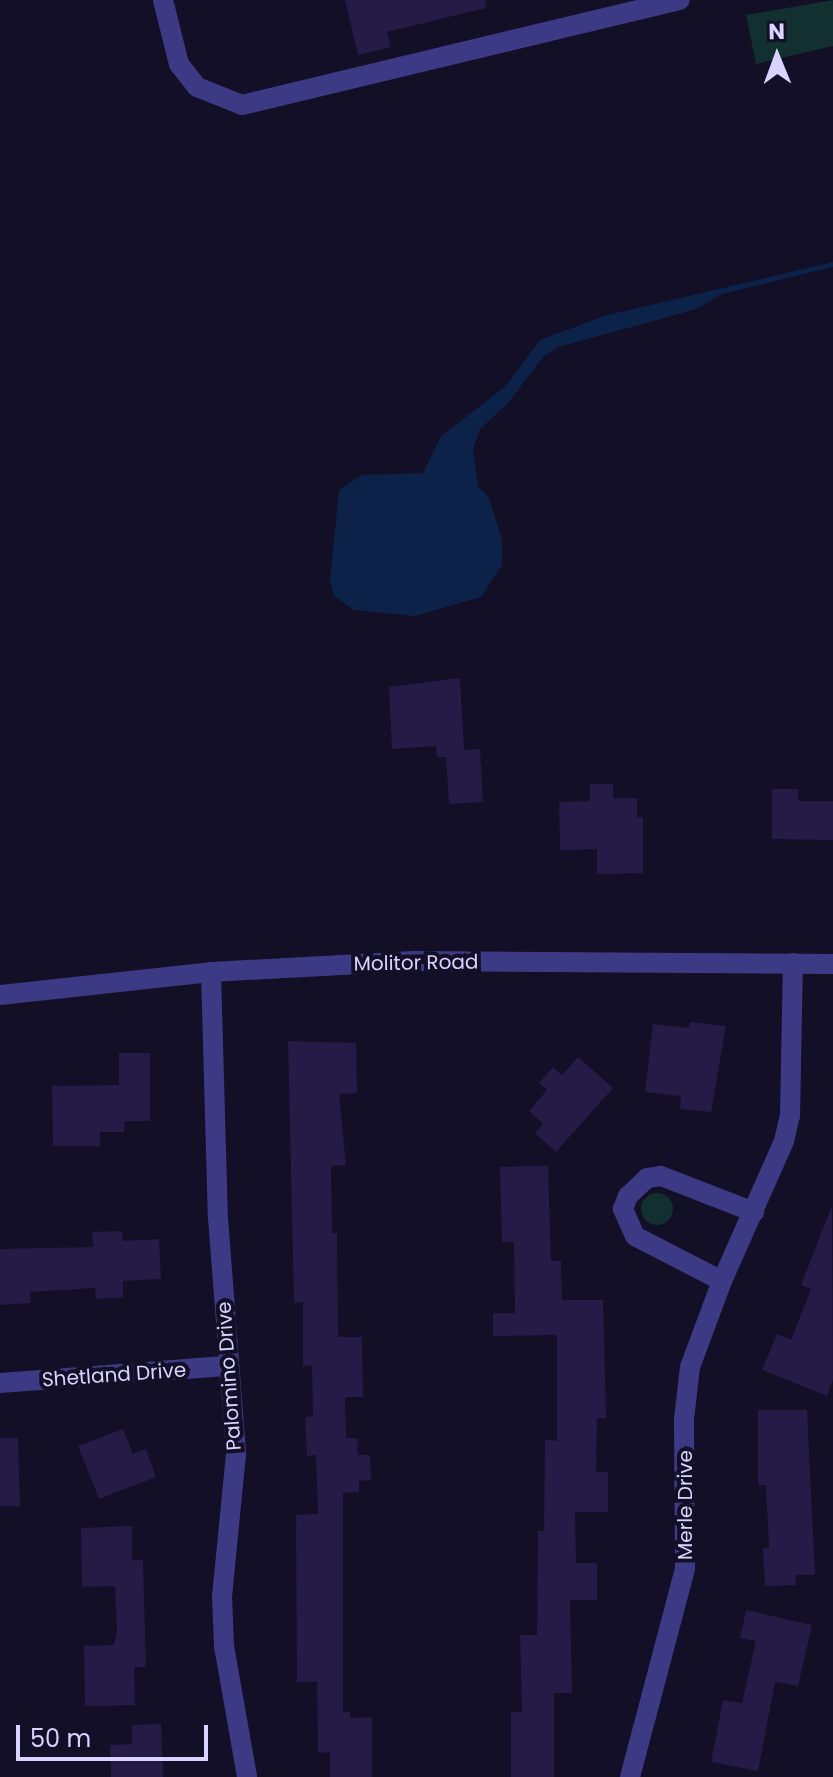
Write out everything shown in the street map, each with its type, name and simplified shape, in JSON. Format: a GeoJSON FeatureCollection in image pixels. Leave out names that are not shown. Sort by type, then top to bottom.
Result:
{"type":"FeatureCollection","features":[{"type":"Feature","properties":{"kind":"street"},"geometry":{"type":"LineString","coordinates":[[163,0],[179,64],[197,87],[242,105],[680,0]]}},
{"type":"Feature","properties":{"kind":"street","name":"Molitor Road"},"geometry":{"type":"LineString","coordinates":[[0,995],[211,972],[415,961],[833,964]]}},
{"type":"Feature","properties":{"kind":"street","name":"Merle Drive"},"geometry":{"type":"LineString","coordinates":[[630,1777],[685,1569],[686,1396],[690,1367],[790,1116],[793,963]]}},
{"type":"Feature","properties":{"kind":"street","name":"Palomino Drive"},"geometry":{"type":"LineString","coordinates":[[211,972],[228,1366],[236,1454],[225,1551],[224,1633],[247,1777]]}},
{"type":"Feature","properties":{"kind":"street"},"geometry":{"type":"LineString","coordinates":[[722,1281],[635,1236],[623,1209],[628,1196],[647,1178],[661,1176],[754,1212]]}},
{"type":"Feature","properties":{"kind":"street","name":"Shetland Drive"},"geometry":{"type":"LineString","coordinates":[[0,1383],[228,1366]]}},
{"type":"Feature","properties":{"kind":"green space"},"geometry":{"type":"Polygon","coordinates":[[[833,0],[833,46],[756,64],[746,15],[833,0]]]}},
{"type":"Feature","properties":{"kind":"green space"},"geometry":{"type":"Polygon","coordinates":[[[657,1193],[668,1198],[673,1209],[668,1220],[657,1225],[646,1220],[641,1209],[646,1198],[657,1193]]]}},
{"type":"Feature","properties":{"kind":"water"},"geometry":{"type":"Polygon","coordinates":[[[833,262],[833,267],[722,294],[697,309],[558,347],[543,357],[508,403],[480,429],[473,449],[478,486],[489,498],[502,540],[502,565],[481,597],[415,616],[354,610],[334,596],[330,580],[339,490],[362,475],[423,473],[441,436],[506,386],[540,340],[604,316],[833,262]]]}},
{"type":"Feature","properties":{"kind":"building"},"geometry":{"type":"Polygon","coordinates":[[[345,0],[485,0],[486,8],[387,32],[391,47],[358,55],[345,0]]]}},
{"type":"Feature","properties":{"kind":"building"},"geometry":{"type":"Polygon","coordinates":[[[460,678],[464,750],[480,749],[483,802],[449,804],[446,757],[437,757],[436,746],[392,749],[389,687],[460,678]]]}},
{"type":"Feature","properties":{"kind":"building"},"geometry":{"type":"Polygon","coordinates":[[[590,784],[613,784],[613,798],[637,798],[637,817],[643,817],[643,873],[597,874],[597,849],[560,850],[559,802],[590,801],[590,784]]]}},
{"type":"Feature","properties":{"kind":"building"},"geometry":{"type":"Polygon","coordinates":[[[772,789],[798,789],[798,801],[833,801],[833,840],[772,839],[772,789]]]}},
{"type":"Feature","properties":{"kind":"building"},"geometry":{"type":"Polygon","coordinates":[[[690,1022],[726,1026],[711,1112],[680,1109],[681,1096],[645,1092],[653,1024],[689,1028],[690,1022]]]}},
{"type":"Feature","properties":{"kind":"building"},"geometry":{"type":"Polygon","coordinates":[[[288,1041],[356,1043],[357,1093],[339,1094],[346,1165],[331,1166],[332,1233],[337,1233],[338,1337],[362,1337],[363,1397],[345,1397],[346,1438],[357,1438],[358,1455],[370,1455],[371,1480],[359,1481],[359,1492],[343,1493],[343,1712],[350,1712],[350,1718],[372,1717],[372,1777],[330,1777],[330,1752],[318,1753],[317,1682],[297,1682],[296,1515],[318,1514],[316,1455],[307,1456],[305,1417],[313,1416],[312,1365],[303,1366],[303,1302],[294,1303],[288,1041]]]}},
{"type":"Feature","properties":{"kind":"building"},"geometry":{"type":"Polygon","coordinates":[[[119,1053],[150,1053],[150,1121],[125,1121],[124,1132],[100,1132],[100,1146],[53,1146],[52,1086],[119,1085],[119,1053]]]}},
{"type":"Feature","properties":{"kind":"building"},"geometry":{"type":"Polygon","coordinates":[[[578,1057],[613,1088],[556,1152],[535,1133],[543,1124],[529,1111],[547,1090],[539,1083],[553,1067],[562,1075],[578,1057]]]}},
{"type":"Feature","properties":{"kind":"building"},"geometry":{"type":"Polygon","coordinates":[[[548,1166],[551,1261],[561,1261],[562,1300],[603,1300],[606,1418],[597,1418],[596,1472],[608,1472],[608,1512],[575,1512],[576,1563],[597,1563],[597,1600],[570,1600],[572,1693],[554,1693],[554,1777],[511,1777],[511,1712],[522,1712],[520,1635],[537,1635],[538,1531],[544,1531],[545,1440],[557,1441],[557,1335],[493,1336],[493,1313],[515,1313],[514,1242],[502,1242],[500,1167],[548,1166]]]}},
{"type":"Feature","properties":{"kind":"building"},"geometry":{"type":"Polygon","coordinates":[[[832,1206],[833,1380],[827,1396],[762,1370],[777,1334],[791,1340],[811,1289],[801,1285],[832,1206]]]}},
{"type":"Feature","properties":{"kind":"building"},"geometry":{"type":"Polygon","coordinates":[[[122,1231],[123,1241],[159,1239],[161,1279],[123,1281],[123,1297],[96,1299],[95,1288],[30,1292],[31,1303],[0,1305],[0,1249],[93,1247],[92,1232],[122,1231]]]}},
{"type":"Feature","properties":{"kind":"building"},"geometry":{"type":"Polygon","coordinates":[[[758,1410],[807,1410],[815,1575],[795,1575],[796,1585],[765,1586],[763,1548],[769,1548],[766,1485],[758,1485],[758,1410]]]}},
{"type":"Feature","properties":{"kind":"building"},"geometry":{"type":"Polygon","coordinates":[[[123,1429],[133,1454],[146,1449],[156,1477],[99,1499],[78,1446],[123,1429]]]}},
{"type":"Feature","properties":{"kind":"building"},"geometry":{"type":"Polygon","coordinates":[[[0,1438],[18,1438],[20,1506],[0,1506],[0,1438]]]}},
{"type":"Feature","properties":{"kind":"building"},"geometry":{"type":"Polygon","coordinates":[[[132,1526],[132,1560],[143,1560],[146,1667],[134,1667],[135,1705],[85,1706],[84,1646],[114,1645],[117,1629],[115,1586],[82,1587],[81,1528],[132,1526]]]}},
{"type":"Feature","properties":{"kind":"building"},"geometry":{"type":"Polygon","coordinates":[[[746,1610],[812,1625],[798,1686],[775,1682],[758,1771],[711,1762],[723,1700],[742,1703],[756,1641],[740,1638],[746,1610]]]}},
{"type":"Feature","properties":{"kind":"building"},"geometry":{"type":"Polygon","coordinates":[[[161,1724],[163,1777],[111,1777],[110,1745],[132,1744],[132,1725],[161,1724]]]}}]}
